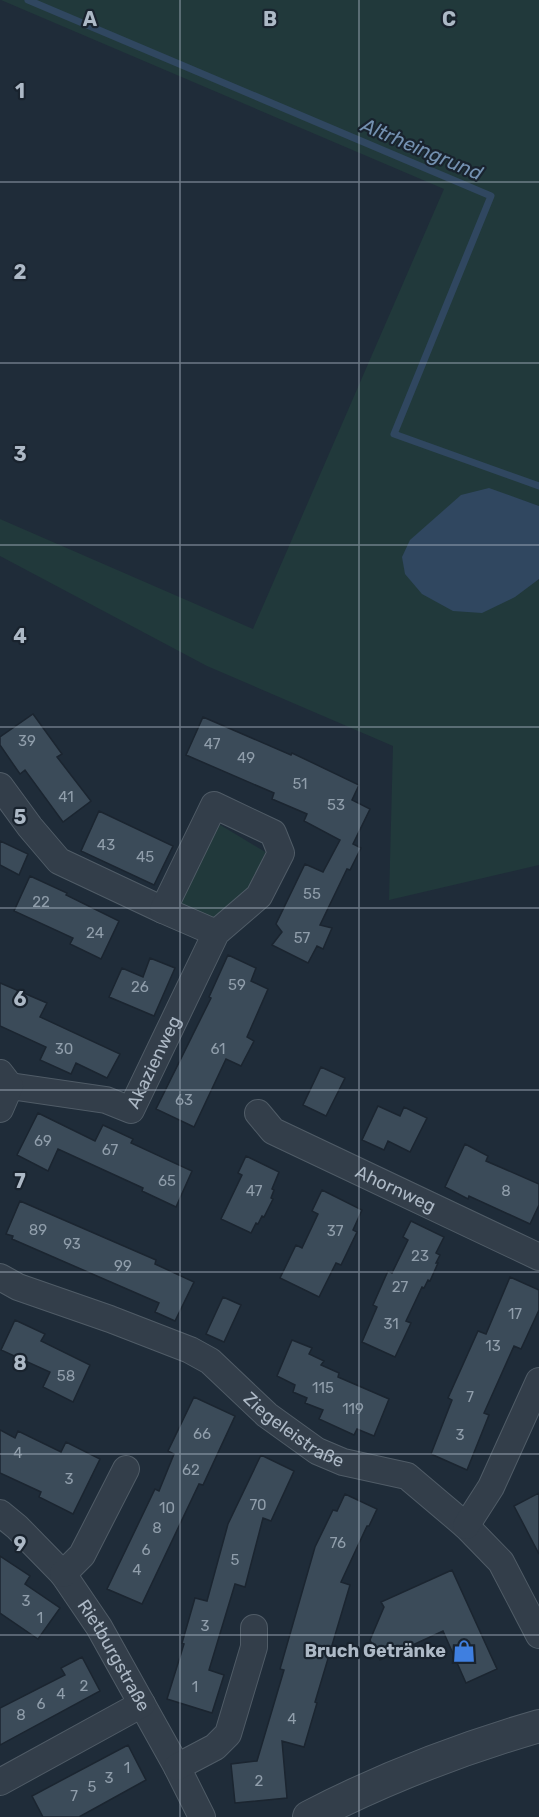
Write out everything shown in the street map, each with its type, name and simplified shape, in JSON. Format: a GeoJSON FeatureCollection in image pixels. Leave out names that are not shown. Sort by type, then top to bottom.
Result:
{"type":"FeatureCollection","features":[{"type":"Feature","properties":{"kind":"street"},"geometry":{"type":"LineString","coordinates":[[0,786],[59,861],[216,933]]}},
{"type":"Feature","properties":{"kind":"street","name":"Akazienweg"},"geometry":{"type":"LineString","coordinates":[[3,1089],[106,1100],[131,1110],[216,933],[259,896],[281,853],[273,833],[214,805],[163,910]]}},
{"type":"Feature","properties":{"kind":"street","name":"Ahornweg"},"geometry":{"type":"LineString","coordinates":[[258,1113],[273,1131],[539,1257]]}},
{"type":"Feature","properties":{"kind":"street","name":"Ziegeleistraße"},"geometry":{"type":"LineString","coordinates":[[0,1278],[18,1287],[190,1350],[210,1361],[267,1415],[317,1451],[343,1462],[407,1476],[466,1526],[501,1562],[539,1635]]}},
{"type":"Feature","properties":{"kind":"street"},"geometry":{"type":"LineString","coordinates":[[466,1526],[490,1487],[539,1381]]}},
{"type":"Feature","properties":{"kind":"street"},"geometry":{"type":"LineString","coordinates":[[63,1574],[82,1555],[126,1470]]}},
{"type":"Feature","properties":{"kind":"street","name":"Rietburgstraße"},"geometry":{"type":"LineString","coordinates":[[0,1513],[63,1574],[99,1627],[177,1767],[202,1817]]}},
{"type":"Feature","properties":{"kind":"street"},"geometry":{"type":"LineString","coordinates":[[177,1767],[215,1747],[228,1734],[254,1647],[254,1628]]}},
{"type":"Feature","properties":{"kind":"street"},"geometry":{"type":"LineString","coordinates":[[0,1782],[142,1704]]}},
{"type":"Feature","properties":{"kind":"street"},"geometry":{"type":"LineString","coordinates":[[309,1817],[404,1773],[465,1749],[539,1726]]}},
{"type":"Feature","properties":{"kind":"green space"},"geometry":{"type":"Polygon","coordinates":[[[1,0],[539,0],[539,506],[489,489],[538,581],[539,579],[539,865],[389,900],[393,746],[207,666],[0,556],[0,519],[253,629],[444,189],[1,0]]]}},
{"type":"Feature","properties":{"kind":"green space"},"geometry":{"type":"Polygon","coordinates":[[[217,823],[267,853],[243,904],[213,931],[169,908],[217,823]]]}},
{"type":"Feature","properties":{"kind":"water"},"geometry":{"type":"Polygon","coordinates":[[[489,488],[539,506],[539,579],[515,597],[482,613],[453,611],[422,594],[405,574],[402,557],[410,540],[461,495],[489,488]]]}},
{"type":"Feature","properties":{"kind":"building"},"geometry":{"type":"Polygon","coordinates":[[[33,714],[62,754],[57,757],[91,801],[63,822],[25,770],[20,774],[0,745],[0,737],[33,714]]]}},
{"type":"Feature","properties":{"kind":"building"},"geometry":{"type":"Polygon","coordinates":[[[203,717],[291,755],[292,753],[359,785],[352,800],[370,809],[353,844],[361,848],[350,870],[347,869],[320,925],[332,928],[323,949],[317,946],[308,963],[272,945],[282,932],[276,924],[305,864],[323,872],[340,840],[304,821],[307,814],[272,799],[274,793],[186,755],[203,717]]]}},
{"type":"Feature","properties":{"kind":"building"},"geometry":{"type":"Polygon","coordinates":[[[99,811],[173,846],[154,885],[81,851],[99,811]]]}},
{"type":"Feature","properties":{"kind":"building"},"geometry":{"type":"Polygon","coordinates":[[[0,841],[28,854],[19,875],[0,865],[0,841]]]}},
{"type":"Feature","properties":{"kind":"building"},"geometry":{"type":"Polygon","coordinates":[[[30,876],[119,921],[101,959],[70,944],[73,938],[14,911],[30,876]]]}},
{"type":"Feature","properties":{"kind":"building"},"geometry":{"type":"Polygon","coordinates":[[[228,955],[256,968],[251,981],[268,989],[247,1037],[254,1041],[241,1066],[226,1059],[194,1127],[156,1109],[211,998],[209,997],[228,955]]]}},
{"type":"Feature","properties":{"kind":"building"},"geometry":{"type":"Polygon","coordinates":[[[150,958],[175,968],[154,1016],[109,997],[122,968],[143,977],[150,958]]]}},
{"type":"Feature","properties":{"kind":"building"},"geometry":{"type":"Polygon","coordinates":[[[0,983],[47,1003],[40,1017],[120,1054],[107,1078],[76,1063],[71,1074],[40,1060],[46,1047],[0,1026],[0,983]]]}},
{"type":"Feature","properties":{"kind":"building"},"geometry":{"type":"Polygon","coordinates":[[[321,1067],[345,1078],[326,1116],[303,1105],[321,1067]]]}},
{"type":"Feature","properties":{"kind":"building"},"geometry":{"type":"Polygon","coordinates":[[[378,1106],[400,1116],[404,1107],[427,1118],[410,1152],[388,1141],[384,1150],[362,1140],[378,1106]]]}},
{"type":"Feature","properties":{"kind":"building"},"geometry":{"type":"Polygon","coordinates":[[[38,1113],[95,1141],[103,1125],[133,1139],[131,1143],[192,1171],[176,1207],[142,1191],[143,1188],[58,1149],[48,1171],[17,1155],[38,1113]]]}},
{"type":"Feature","properties":{"kind":"building"},"geometry":{"type":"Polygon","coordinates":[[[465,1144],[488,1156],[486,1161],[539,1184],[539,1205],[530,1224],[469,1196],[468,1199],[445,1187],[465,1144]]]}},
{"type":"Feature","properties":{"kind":"building"},"geometry":{"type":"Polygon","coordinates":[[[246,1156],[279,1172],[272,1189],[274,1190],[271,1198],[273,1199],[264,1217],[262,1216],[258,1224],[256,1223],[251,1233],[221,1219],[242,1175],[238,1173],[246,1156]]]}},
{"type":"Feature","properties":{"kind":"building"},"geometry":{"type":"Polygon","coordinates":[[[322,1190],[362,1210],[353,1230],[357,1232],[341,1265],[336,1263],[319,1297],[280,1278],[296,1245],[302,1248],[318,1214],[312,1211],[322,1190]]]}},
{"type":"Feature","properties":{"kind":"building"},"geometry":{"type":"Polygon","coordinates":[[[20,1201],[156,1260],[155,1264],[194,1282],[175,1321],[155,1312],[159,1303],[12,1239],[13,1236],[6,1234],[20,1201]]]}},
{"type":"Feature","properties":{"kind":"building"},"geometry":{"type":"Polygon","coordinates":[[[411,1221],[444,1237],[436,1253],[440,1255],[436,1263],[438,1263],[430,1281],[428,1280],[424,1288],[422,1287],[406,1321],[411,1323],[395,1357],[362,1342],[377,1307],[373,1305],[388,1271],[392,1273],[408,1240],[403,1237],[411,1221]]]}},
{"type":"Feature","properties":{"kind":"building"},"geometry":{"type":"Polygon","coordinates":[[[510,1277],[539,1290],[539,1310],[521,1349],[514,1346],[484,1413],[489,1415],[467,1470],[431,1454],[452,1400],[448,1398],[478,1331],[486,1334],[510,1277]]]}},
{"type":"Feature","properties":{"kind":"building"},"geometry":{"type":"Polygon","coordinates":[[[223,1297],[241,1305],[224,1342],[206,1334],[223,1297]]]}},
{"type":"Feature","properties":{"kind":"building"},"geometry":{"type":"Polygon","coordinates":[[[15,1320],[45,1334],[41,1341],[90,1365],[73,1402],[43,1387],[50,1372],[1,1350],[15,1320]]]}},
{"type":"Feature","properties":{"kind":"building"},"geometry":{"type":"Polygon","coordinates":[[[292,1340],[312,1348],[309,1354],[324,1361],[321,1365],[339,1373],[338,1377],[389,1399],[374,1436],[357,1429],[354,1435],[319,1419],[323,1410],[305,1403],[307,1398],[293,1392],[295,1385],[277,1376],[292,1340]]]}},
{"type":"Feature","properties":{"kind":"building"},"geometry":{"type":"Polygon","coordinates":[[[194,1397],[235,1416],[203,1485],[199,1484],[142,1604],[107,1589],[155,1489],[159,1491],[174,1454],[168,1451],[194,1397]]]}},
{"type":"Feature","properties":{"kind":"building"},"geometry":{"type":"Polygon","coordinates":[[[0,1430],[15,1438],[18,1431],[61,1452],[66,1442],[100,1459],[73,1514],[39,1497],[41,1492],[0,1473],[0,1430]]]}},
{"type":"Feature","properties":{"kind":"building"},"geometry":{"type":"Polygon","coordinates":[[[261,1455],[294,1471],[271,1521],[263,1518],[245,1587],[235,1584],[209,1670],[224,1675],[212,1713],[167,1699],[195,1598],[207,1601],[228,1524],[261,1455]]]}},
{"type":"Feature","properties":{"kind":"building"},"geometry":{"type":"Polygon","coordinates":[[[539,1493],[539,1554],[514,1506],[539,1493]]]}},
{"type":"Feature","properties":{"kind":"building"},"geometry":{"type":"Polygon","coordinates":[[[345,1494],[377,1509],[341,1582],[350,1585],[304,1747],[282,1741],[287,1798],[235,1803],[231,1764],[257,1761],[284,1670],[280,1669],[315,1547],[333,1510],[337,1511],[345,1494]]]}},
{"type":"Feature","properties":{"kind":"building"},"geometry":{"type":"Polygon","coordinates":[[[0,1556],[30,1576],[25,1584],[60,1608],[38,1639],[0,1613],[0,1556]]]}},
{"type":"Feature","properties":{"kind":"building"},"geometry":{"type":"Polygon","coordinates":[[[452,1570],[497,1669],[466,1683],[443,1631],[380,1660],[370,1640],[384,1607],[381,1602],[452,1570]]]}},
{"type":"Feature","properties":{"kind":"building"},"geometry":{"type":"Polygon","coordinates":[[[82,1657],[100,1691],[0,1745],[0,1708],[65,1675],[61,1668],[82,1657]]]}},
{"type":"Feature","properties":{"kind":"building"},"geometry":{"type":"Polygon","coordinates":[[[128,1745],[146,1780],[79,1817],[43,1817],[32,1796],[128,1745]]]}},
{"type":"Feature","properties":{"kind":"waterway","name":"Altrheingrund"},"geometry":{"type":"LineString","coordinates":[[28,0],[491,196],[394,434],[539,486]]}},
{"type":"Feature","properties":{"kind":"place","name":"Bruch Getränke"},"geometry":{"type":"Point","coordinates":[464,1651]}}]}
